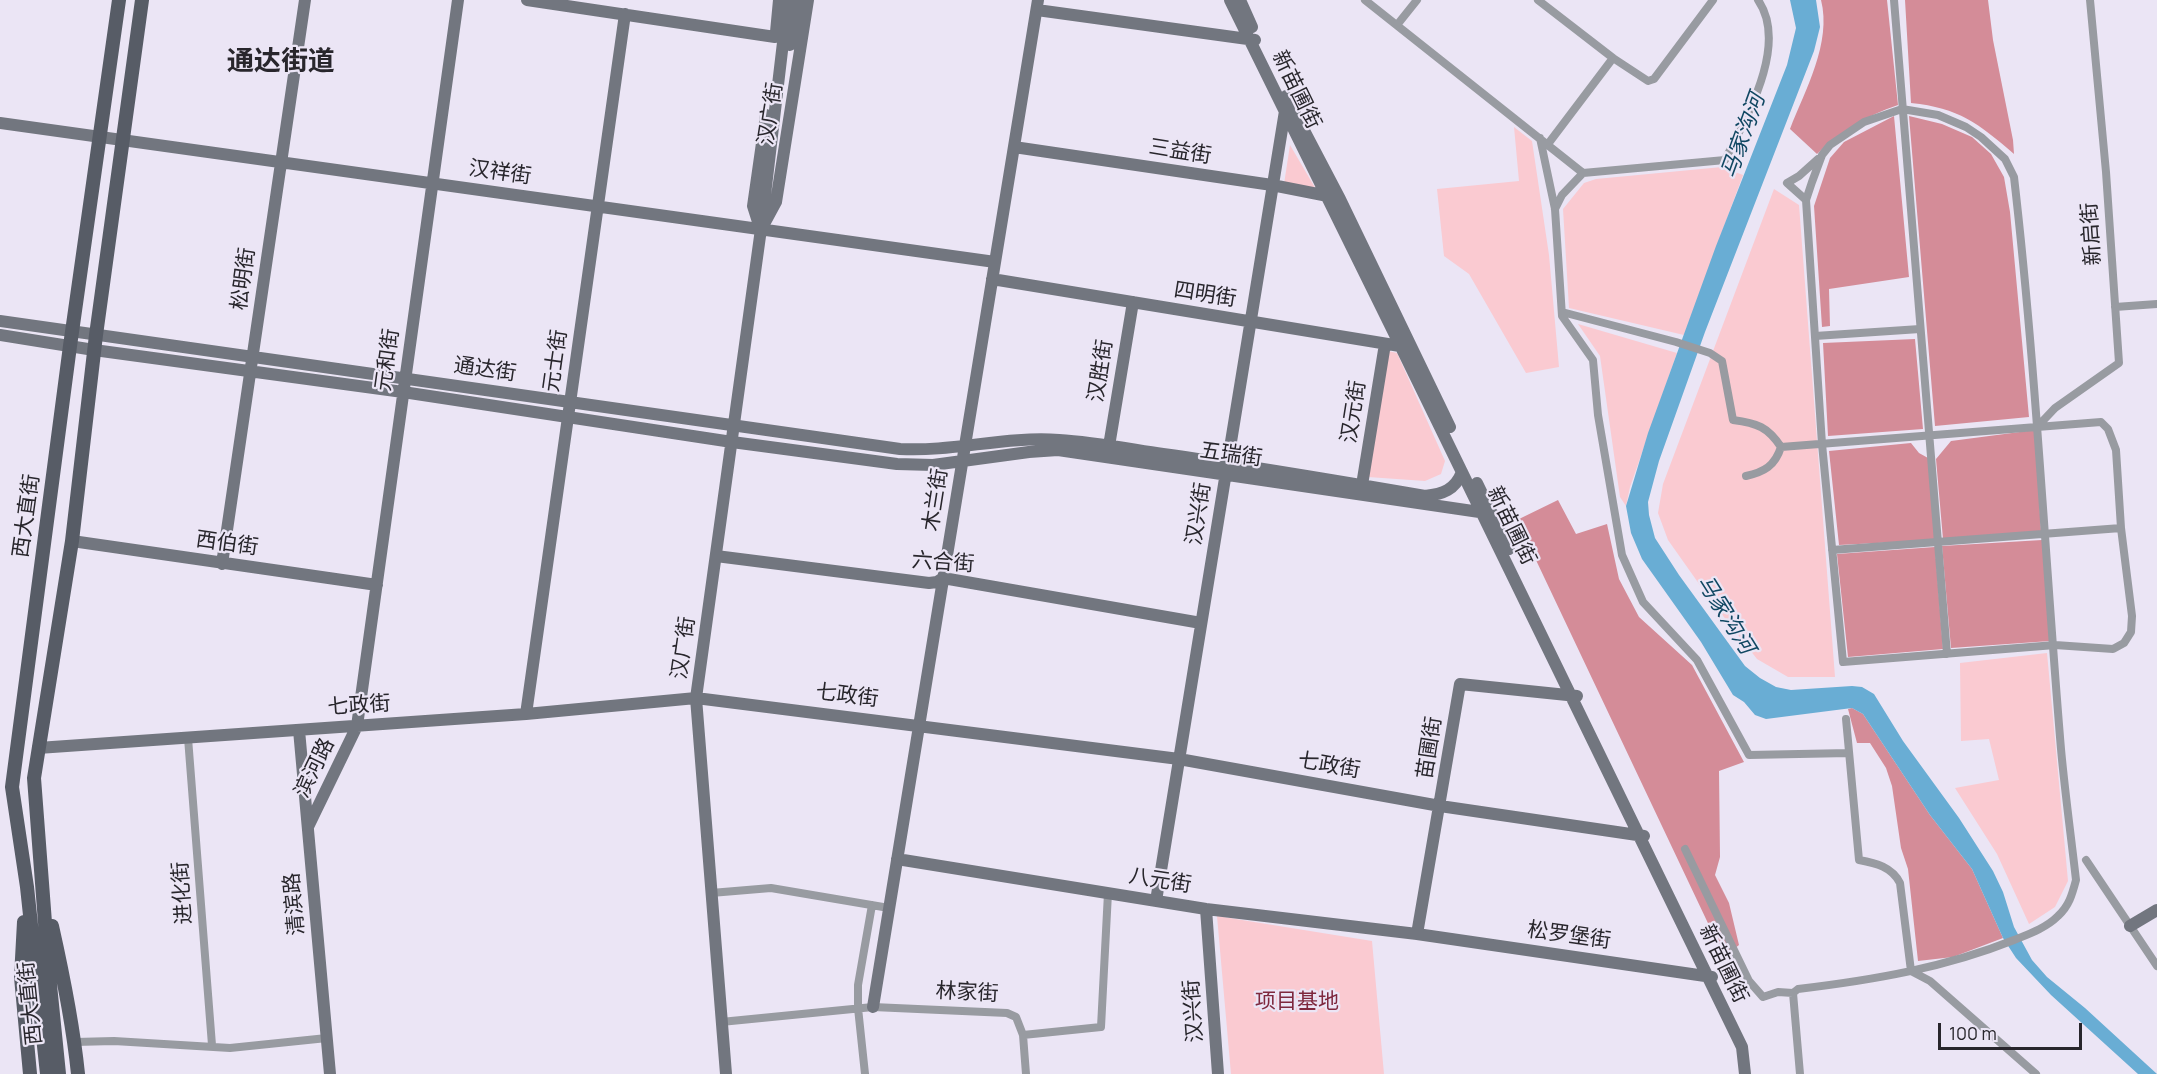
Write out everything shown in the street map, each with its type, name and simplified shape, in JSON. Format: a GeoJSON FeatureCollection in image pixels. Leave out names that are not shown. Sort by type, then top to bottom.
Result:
{"type":"FeatureCollection","features":[{"type":"Feature","properties":{"kind":"main road","name":"西大直街"},"geometry":{"type":"LineString","coordinates":[[59,1074],[27,887],[6,786],[119,0]]}},
{"type":"Feature","properties":{"kind":"main road","name":"西大直街"},"geometry":{"type":"LineString","coordinates":[[47,1074],[42,885],[34,778],[72,541],[94,350],[142,0]]}},
{"type":"Feature","properties":{"kind":"main road"},"geometry":{"type":"LineString","coordinates":[[42,885],[63,974],[78,1074]]}},
{"type":"Feature","properties":{"kind":"main road"},"geometry":{"type":"LineString","coordinates":[[27,887],[21,977],[30,1074]]}},
{"type":"Feature","properties":{"kind":"street","name":"松明街"},"geometry":{"type":"LineString","coordinates":[[222,564],[305,0]]}},
{"type":"Feature","properties":{"kind":"street","name":"元和街"},"geometry":{"type":"LineString","coordinates":[[357,726],[458,0]]}},
{"type":"Feature","properties":{"kind":"street"},"geometry":{"type":"LineString","coordinates":[[527,0],[775,37]]}},
{"type":"Feature","properties":{"kind":"street","name":"汉广街"},"geometry":{"type":"LineString","coordinates":[[760,229],[753,206],[779,0]]}},
{"type":"Feature","properties":{"kind":"street","name":"汉广街"},"geometry":{"type":"LineString","coordinates":[[726,1074],[696,698],[732,442],[788,0]]}},
{"type":"Feature","properties":{"kind":"street","name":"汉广街"},"geometry":{"type":"LineString","coordinates":[[760,229],[775,162],[797,0]]}},
{"type":"Feature","properties":{"kind":"street","name":"汉广街"},"geometry":{"type":"LineString","coordinates":[[760,229],[776,202],[808,0]]}},
{"type":"Feature","properties":{"kind":"street","name":"新苗圃街"},"geometry":{"type":"LineString","coordinates":[[1230,0],[1287,98],[1574,696],[1749,1048],[1752,1074]]}},
{"type":"Feature","properties":{"kind":"street","name":"新苗圃街"},"geometry":{"type":"LineString","coordinates":[[1240,0],[1284,111],[1334,198]]}},
{"type":"Feature","properties":{"kind":"street"},"geometry":{"type":"LineString","coordinates":[[1365,0],[1583,173]]}},
{"type":"Feature","properties":{"kind":"street"},"geometry":{"type":"LineString","coordinates":[[1397,25],[1417,0]]}},
{"type":"Feature","properties":{"kind":"street"},"geometry":{"type":"LineString","coordinates":[[1538,0],[1613,58],[1648,81],[1654,79],[1713,0]]}},
{"type":"Feature","properties":{"kind":"street"},"geometry":{"type":"LineString","coordinates":[[1555,209],[1562,195],[1583,173],[1725,159],[1750,111],[1764,69],[1769,28],[1758,0]]}},
{"type":"Feature","properties":{"kind":"street"},"geometry":{"type":"LineString","coordinates":[[1894,0],[1947,654]]}},
{"type":"Feature","properties":{"kind":"street","name":"新启街"},"geometry":{"type":"LineString","coordinates":[[2038,426],[2063,401],[2119,363],[2106,172],[2090,0]]}},
{"type":"Feature","properties":{"kind":"street"},"geometry":{"type":"LineString","coordinates":[[1037,5],[1254,40]]}},
{"type":"Feature","properties":{"kind":"street","name":"木兰街"},"geometry":{"type":"LineString","coordinates":[[873,1007],[1037,5]]}},
{"type":"Feature","properties":{"kind":"street","name":"元士街"},"geometry":{"type":"LineString","coordinates":[[526,714],[625,14]]}},
{"type":"Feature","properties":{"kind":"street"},"geometry":{"type":"LineString","coordinates":[[1548,144],[1613,58]]}},
{"type":"Feature","properties":{"kind":"street","name":"汉兴街"},"geometry":{"type":"LineString","coordinates":[[1156,901],[1287,98]]}},
{"type":"Feature","properties":{"kind":"street"},"geometry":{"type":"LineString","coordinates":[[1686,849],[1749,981],[1763,997],[1778,992],[1793,993],[1798,989],[1847,983],[1942,965],[1995,948],[2034,932],[2059,916],[2071,901],[2076,880],[2061,750],[2038,426],[2014,177],[2006,159],[1966,127],[1931,113],[1902,109],[1864,122],[1841,136],[1804,172],[1786,183],[1806,200]]}},
{"type":"Feature","properties":{"kind":"street","name":"汉祥街"},"geometry":{"type":"LineString","coordinates":[[0,123],[995,262]]}},
{"type":"Feature","properties":{"kind":"street"},"geometry":{"type":"LineString","coordinates":[[1540,138],[1555,209],[1562,316],[1593,360],[1598,415],[1622,555],[1643,602],[1697,660],[1749,755],[1848,753]]}},
{"type":"Feature","properties":{"kind":"street","name":"三益街"},"geometry":{"type":"LineString","coordinates":[[1014,147],[1272,185],[1334,198]]}},
{"type":"Feature","properties":{"kind":"street"},"geometry":{"type":"LineString","coordinates":[[1781,447],[1822,444],[2038,426],[2101,422],[2108,429],[2116,450],[2121,528],[2132,616],[2131,632],[2124,643],[2113,649],[2055,645],[1843,662],[1822,444],[1806,200],[1822,155]]}},
{"type":"Feature","properties":{"kind":"street","name":"四明街"},"geometry":{"type":"LineString","coordinates":[[992,279],[1407,347]]}},
{"type":"Feature","properties":{"kind":"street","name":"汉胜街"},"geometry":{"type":"LineString","coordinates":[[1109,446],[1133,302]]}},
{"type":"Feature","properties":{"kind":"street"},"geometry":{"type":"LineString","coordinates":[[2115,307],[2157,304]]}},
{"type":"Feature","properties":{"kind":"street"},"geometry":{"type":"LineString","coordinates":[[1562,312],[1710,353],[1722,361],[1733,420],[1757,425],[1767,430],[1781,447]]}},
{"type":"Feature","properties":{"kind":"street","name":"通达街"},"geometry":{"type":"LineString","coordinates":[[0,321],[900,449],[937,449],[965,444]]}},
{"type":"Feature","properties":{"kind":"street"},"geometry":{"type":"LineString","coordinates":[[1815,336],[1920,328]]}},
{"type":"Feature","properties":{"kind":"street","name":"通达街"},"geometry":{"type":"LineString","coordinates":[[0,335],[897,464],[933,465],[963,461]]}},
{"type":"Feature","properties":{"kind":"street","name":"汉元街"},"geometry":{"type":"LineString","coordinates":[[1362,485],[1385,344]]}},
{"type":"Feature","properties":{"kind":"street","name":"新苗圃街"},"geometry":{"type":"LineString","coordinates":[[1407,347],[1462,472],[1487,513]]}},
{"type":"Feature","properties":{"kind":"street","name":"五瑞街"},"geometry":{"type":"LineString","coordinates":[[965,444],[1046,439],[1109,446],[1487,513]]}},
{"type":"Feature","properties":{"kind":"street"},"geometry":{"type":"LineString","coordinates":[[1746,476],[1770,468],[1781,447]]}},
{"type":"Feature","properties":{"kind":"street","name":"五瑞街"},"geometry":{"type":"LineString","coordinates":[[963,461],[1058,450],[1362,485],[1425,496],[1440,495],[1454,487],[1462,472]]}},
{"type":"Feature","properties":{"kind":"street"},"geometry":{"type":"LineString","coordinates":[[1832,550],[2121,528]]}},
{"type":"Feature","properties":{"kind":"street","name":"西伯街"},"geometry":{"type":"LineString","coordinates":[[72,541],[376,585]]}},
{"type":"Feature","properties":{"kind":"street","name":"六合街"},"geometry":{"type":"LineString","coordinates":[[716,556],[929,583],[943,578],[1201,623]]}},
{"type":"Feature","properties":{"kind":"street","name":"苗圃街"},"geometry":{"type":"LineString","coordinates":[[1417,934],[1461,684],[1574,696]]}},
{"type":"Feature","properties":{"kind":"street","name":"七政街"},"geometry":{"type":"LineString","coordinates":[[38,748],[526,714],[696,698],[1179,759],[1440,806],[1642,835]]}},
{"type":"Feature","properties":{"kind":"street"},"geometry":{"type":"LineString","coordinates":[[1846,719],[1859,860],[1887,868],[1896,874],[1900,883],[1911,971]]}},
{"type":"Feature","properties":{"kind":"street","name":"滨河路"},"geometry":{"type":"LineString","coordinates":[[308,827],[357,726]]}},
{"type":"Feature","properties":{"kind":"street","name":"清滨路"},"geometry":{"type":"LineString","coordinates":[[299,730],[330,1074]]}},
{"type":"Feature","properties":{"kind":"street","name":"进化街"},"geometry":{"type":"LineString","coordinates":[[188,738],[212,1046]]}},
{"type":"Feature","properties":{"kind":"street","name":"八元街"},"geometry":{"type":"LineString","coordinates":[[897,859],[1206,909],[1417,934]]}},
{"type":"Feature","properties":{"kind":"street"},"geometry":{"type":"LineString","coordinates":[[2086,860],[2157,966]]}},
{"type":"Feature","properties":{"kind":"street"},"geometry":{"type":"LineString","coordinates":[[711,893],[771,888],[889,908]]}},
{"type":"Feature","properties":{"kind":"street"},"geometry":{"type":"LineString","coordinates":[[1026,1074],[1023,1035],[1101,1027],[1108,893]]}},
{"type":"Feature","properties":{"kind":"street"},"geometry":{"type":"LineString","coordinates":[[865,1074],[858,1008],[858,985],[872,905]]}},
{"type":"Feature","properties":{"kind":"street","name":"汉兴街"},"geometry":{"type":"LineString","coordinates":[[1206,909],[1218,1074]]}},
{"type":"Feature","properties":{"kind":"street"},"geometry":{"type":"LineString","coordinates":[[2130,926],[2157,910]]}},
{"type":"Feature","properties":{"kind":"street","name":"松罗堡街"},"geometry":{"type":"LineString","coordinates":[[1417,934],[1712,977]]}},
{"type":"Feature","properties":{"kind":"street"},"geometry":{"type":"LineString","coordinates":[[1911,971],[1930,981],[2036,1074]]}},
{"type":"Feature","properties":{"kind":"street","name":"新苗圃街"},"geometry":{"type":"LineString","coordinates":[[1712,977],[1742,1047],[1745,1074]]}},
{"type":"Feature","properties":{"kind":"street"},"geometry":{"type":"LineString","coordinates":[[1793,993],[1800,1074]]}},
{"type":"Feature","properties":{"kind":"street","name":"林家街"},"geometry":{"type":"LineString","coordinates":[[721,1022],[873,1007],[1007,1013],[1016,1017],[1023,1035]]}},
{"type":"Feature","properties":{"kind":"street"},"geometry":{"type":"LineString","coordinates":[[75,1042],[114,1041],[230,1048],[327,1038]]}},
{"type":"Feature","properties":{"kind":"green space"},"geometry":{"type":"Polygon","coordinates":[[[1514,127],[1532,141],[1549,255],[1559,367],[1526,373],[1469,274],[1444,256],[1437,189],[1519,181],[1514,127]]]}},
{"type":"Feature","properties":{"kind":"green space"},"geometry":{"type":"Polygon","coordinates":[[[1290,145],[1317,191],[1284,184],[1290,145]]]}},
{"type":"Feature","properties":{"kind":"green space"},"geometry":{"type":"Polygon","coordinates":[[[1722,167],[1743,175],[1684,335],[1569,308],[1563,209],[1584,183],[1596,179],[1722,167]]]}},
{"type":"Feature","properties":{"kind":"green space"},"geometry":{"type":"Polygon","coordinates":[[[1774,189],[1799,205],[1835,677],[1788,677],[1757,659],[1709,598],[1668,540],[1658,513],[1663,484],[1774,189]]]}},
{"type":"Feature","properties":{"kind":"green space"},"geometry":{"type":"Polygon","coordinates":[[[1578,324],[1677,353],[1630,487],[1626,506],[1620,497],[1600,356],[1578,324]]]}},
{"type":"Feature","properties":{"kind":"green space"},"geometry":{"type":"Polygon","coordinates":[[[1388,351],[1397,353],[1445,461],[1441,474],[1425,481],[1368,477],[1388,351]]]}},
{"type":"Feature","properties":{"kind":"green space"},"geometry":{"type":"Polygon","coordinates":[[[2047,653],[2068,881],[2055,907],[2029,924],[1997,854],[1955,788],[1999,780],[1989,739],[1961,741],[1960,663],[2047,653]]]}},
{"type":"Feature","properties":{"kind":"green space","name":"项目基地"},"geometry":{"type":"Polygon","coordinates":[[[1217,916],[1372,941],[1384,1074],[1231,1074],[1217,916]]]}},
{"type":"Feature","properties":{"kind":"shaded area"},"geometry":{"type":"Polygon","coordinates":[[[1821,0],[1887,0],[1898,105],[1854,125],[1817,154],[1790,129],[1820,49],[1823,33],[1821,0]]]}},
{"type":"Feature","properties":{"kind":"shaded area"},"geometry":{"type":"Polygon","coordinates":[[[1905,0],[1988,0],[2014,154],[1978,126],[1955,113],[1928,105],[1911,103],[1905,0]]]}},
{"type":"Feature","properties":{"kind":"shaded area"},"geometry":{"type":"Polygon","coordinates":[[[1894,116],[1909,277],[1829,289],[1830,326],[1822,327],[1814,206],[1830,158],[1844,142],[1894,116]]]}},
{"type":"Feature","properties":{"kind":"shaded area"},"geometry":{"type":"Polygon","coordinates":[[[1909,116],[1942,124],[1972,137],[1991,154],[2004,177],[2010,212],[2029,417],[1935,426],[1909,116]]]}},
{"type":"Feature","properties":{"kind":"shaded area"},"geometry":{"type":"Polygon","coordinates":[[[1915,339],[1923,429],[1828,436],[1823,343],[1915,339]]]}},
{"type":"Feature","properties":{"kind":"shaded area"},"geometry":{"type":"Polygon","coordinates":[[[2035,430],[2041,531],[1943,539],[1936,459],[1951,441],[2035,430]]]}},
{"type":"Feature","properties":{"kind":"shaded area"},"geometry":{"type":"Polygon","coordinates":[[[1911,443],[1919,453],[1928,458],[1935,540],[1839,545],[1829,451],[1911,443]]]}},
{"type":"Feature","properties":{"kind":"shaded area"},"geometry":{"type":"Polygon","coordinates":[[[1558,500],[1576,534],[1607,524],[1619,579],[1639,617],[1692,665],[1744,762],[1719,771],[1720,857],[1715,875],[1729,903],[1739,945],[1724,957],[1517,520],[1558,500]]]}},
{"type":"Feature","properties":{"kind":"shaded area"},"geometry":{"type":"Polygon","coordinates":[[[2042,540],[2050,641],[1951,648],[1942,546],[2042,540]]]}},
{"type":"Feature","properties":{"kind":"shaded area"},"geometry":{"type":"Polygon","coordinates":[[[1935,547],[1943,649],[1848,657],[1837,554],[1935,547]]]}},
{"type":"Feature","properties":{"kind":"shaded area"},"geometry":{"type":"Polygon","coordinates":[[[1852,708],[1863,714],[1930,815],[1972,869],[2003,938],[1953,957],[1918,961],[1908,869],[1901,848],[1892,786],[1886,768],[1870,743],[1857,743],[1848,709],[1852,708]]]}},
{"type":"Feature","properties":{"kind":"water"},"geometry":{"type":"Polygon","coordinates":[[[1790,0],[1816,0],[1820,27],[1814,51],[1705,332],[1659,461],[1648,502],[1655,538],[1745,666],[1760,678],[1776,687],[1791,690],[1852,686],[1862,687],[1874,694],[1903,741],[1959,818],[1993,871],[2003,892],[2014,927],[2032,960],[2047,977],[2085,1008],[2157,1074],[2138,1074],[2051,995],[2016,958],[2003,938],[1972,869],[1930,815],[1863,714],[1852,708],[1766,719],[1755,715],[1744,702],[1733,695],[1701,642],[1642,559],[1631,533],[1626,506],[1648,433],[1716,246],[1787,65],[1796,28],[1790,0]]]}},
{"type":"Feature","properties":{"kind":"district","name":"通达街道"},"geometry":{"type":"Point","coordinates":[281,62]}},
{"type":"Feature","properties":{"kind":"water label","name":"马家沟河"},"geometry":{"type":"Point","coordinates":[1744,136]}},
{"type":"Feature","properties":{"kind":"water label","name":"马家沟河"},"geometry":{"type":"Point","coordinates":[1725,615]}}]}
